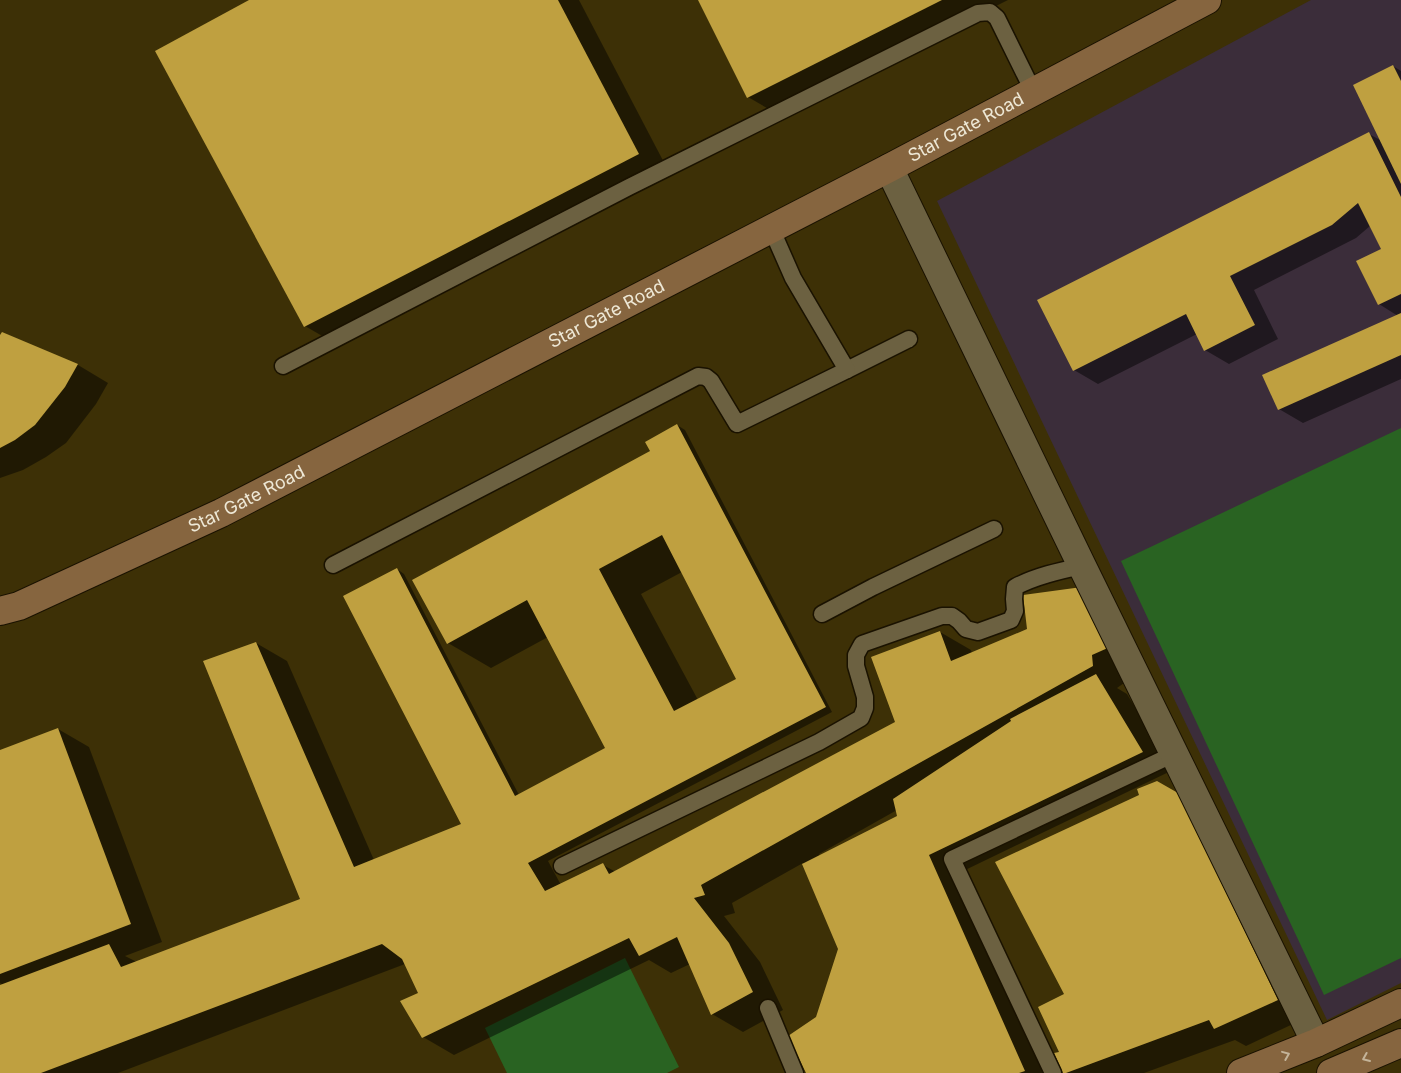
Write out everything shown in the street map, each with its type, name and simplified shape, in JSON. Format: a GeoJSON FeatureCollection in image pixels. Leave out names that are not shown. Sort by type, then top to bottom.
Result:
{"type":"FeatureCollection","features":[{"type":"Feature","properties":{"kind":"street","name":"Star Gate Road"},"geometry":{"type":"LineString","coordinates":[[0,611],[19,606],[221,514],[889,168],[1033,91],[1189,4]]}},
{"type":"Feature","properties":{"kind":"street"},"geometry":{"type":"LineString","coordinates":[[889,168],[1316,1043]]}},
{"type":"Feature","properties":{"kind":"street"},"geometry":{"type":"LineString","coordinates":[[1241,1073],[1316,1043],[1401,1003]]}},
{"type":"Feature","properties":{"kind":"street"},"geometry":{"type":"LineString","coordinates":[[1331,1073],[1401,1043]]}},
{"type":"Feature","properties":{"kind":"lane"},"geometry":{"type":"LineString","coordinates":[[283,366],[629,187],[978,13],[990,12],[997,18],[1033,91]]}},
{"type":"Feature","properties":{"kind":"lane"},"geometry":{"type":"LineString","coordinates":[[771,228],[793,278],[847,370]]}},
{"type":"Feature","properties":{"kind":"lane"},"geometry":{"type":"LineString","coordinates":[[333,565],[698,376],[706,377],[711,381],[737,424],[909,339]]}},
{"type":"Feature","properties":{"kind":"lane"},"geometry":{"type":"LineString","coordinates":[[822,614],[994,529]]}},
{"type":"Feature","properties":{"kind":"lane"},"geometry":{"type":"LineString","coordinates":[[562,866],[810,746],[861,718],[865,708],[865,697],[856,666],[856,655],[862,644],[942,616],[952,616],[966,629],[978,632],[1011,620],[1016,611],[1015,587],[1058,571],[1082,566]]}},
{"type":"Feature","properties":{"kind":"lane"},"geometry":{"type":"LineString","coordinates":[[1053,1073],[952,859],[1174,754]]}},
{"type":"Feature","properties":{"kind":"lane"},"geometry":{"type":"LineString","coordinates":[[768,1008],[795,1073]]}},
{"type":"Feature","properties":{"kind":"shaded area"},"geometry":{"type":"Polygon","coordinates":[[[0,0],[1401,0],[1401,1073],[0,1073],[0,0]]]}},
{"type":"Feature","properties":{"kind":"shaded area"},"geometry":{"type":"Polygon","coordinates":[[[1311,0],[1401,0],[1401,983],[1327,1020],[937,201],[1311,0]]]}},
{"type":"Feature","properties":{"kind":"green space"},"geometry":{"type":"Polygon","coordinates":[[[1401,428],[1401,958],[1324,995],[1121,561],[1401,428]]]}},
{"type":"Feature","properties":{"kind":"green space"},"geometry":{"type":"Polygon","coordinates":[[[625,958],[679,1067],[667,1073],[507,1073],[485,1028],[625,958]]]}},
{"type":"Feature","properties":{"kind":"building"},"geometry":{"type":"Polygon","coordinates":[[[249,0],[558,0],[639,154],[304,327],[155,51],[249,0]]]}},
{"type":"Feature","properties":{"kind":"building"},"geometry":{"type":"Polygon","coordinates":[[[698,0],[942,0],[747,98],[698,0]]]}},
{"type":"Feature","properties":{"kind":"building"},"geometry":{"type":"Polygon","coordinates":[[[1393,65],[1401,81],[1401,184],[1353,85],[1393,65]]]}},
{"type":"Feature","properties":{"kind":"building"},"geometry":{"type":"Polygon","coordinates":[[[1369,132],[1401,197],[1401,294],[1378,305],[1356,261],[1381,249],[1358,203],[1332,225],[1230,276],[1255,325],[1204,351],[1186,314],[1073,371],[1037,300],[1369,132]]]}},
{"type":"Feature","properties":{"kind":"building"},"geometry":{"type":"Polygon","coordinates":[[[1401,313],[1401,355],[1278,410],[1262,375],[1401,313]]]}},
{"type":"Feature","properties":{"kind":"building"},"geometry":{"type":"Polygon","coordinates":[[[2,332],[78,364],[65,387],[35,425],[15,440],[0,448],[0,335],[2,332]]]}},
{"type":"Feature","properties":{"kind":"building"},"geometry":{"type":"Polygon","coordinates":[[[677,424],[826,707],[528,863],[545,891],[603,863],[609,874],[895,722],[871,657],[940,631],[951,661],[1027,629],[1023,595],[1082,587],[1110,647],[1092,655],[1093,666],[701,885],[705,895],[694,898],[729,943],[753,992],[711,1015],[677,937],[639,956],[629,938],[422,1038],[400,1001],[418,993],[402,959],[382,944],[41,1073],[0,1073],[0,985],[109,944],[121,967],[300,899],[203,661],[256,642],[354,867],[461,824],[343,596],[397,568],[515,796],[605,748],[527,600],[447,644],[412,580],[650,451],[645,442],[677,424]],[[662,535],[599,569],[674,711],[736,679],[662,535]]]}},
{"type":"Feature","properties":{"kind":"building"},"geometry":{"type":"Polygon","coordinates":[[[1096,674],[1143,752],[929,855],[1025,1071],[1019,1073],[806,1073],[788,1036],[816,1017],[838,949],[802,864],[897,816],[893,799],[1011,721],[1010,719],[1096,674]]]}},
{"type":"Feature","properties":{"kind":"building"},"geometry":{"type":"Polygon","coordinates":[[[58,728],[131,924],[0,974],[0,750],[58,728]]]}},
{"type":"Feature","properties":{"kind":"building"},"geometry":{"type":"Polygon","coordinates":[[[1157,781],[1178,793],[1278,1000],[1214,1029],[1209,1020],[1063,1073],[1054,1053],[1059,1052],[1038,1007],[1064,994],[995,862],[1139,795],[1137,789],[1157,781]]]}}]}
